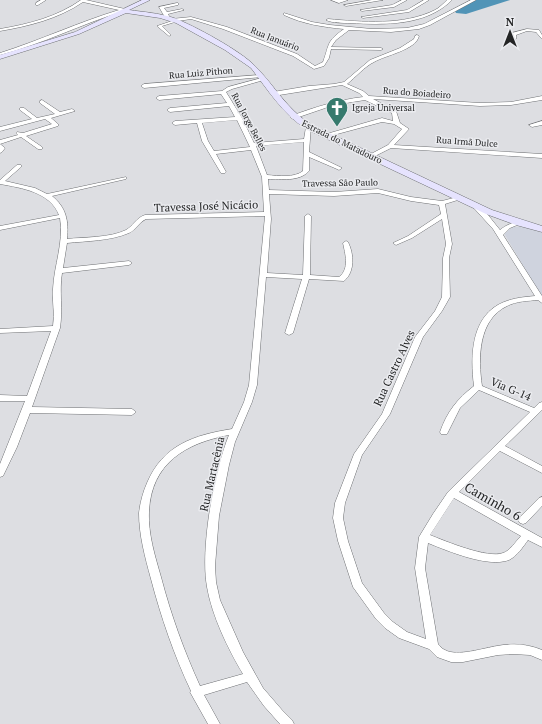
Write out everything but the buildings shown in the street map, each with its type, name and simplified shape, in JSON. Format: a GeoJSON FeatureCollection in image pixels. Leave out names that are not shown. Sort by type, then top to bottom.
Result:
{"type":"FeatureCollection","features":[{"type":"Feature","properties":{"kind":"main road"},"geometry":{"type":"LineString","coordinates":[[0,58],[77,33],[147,0]]}},
{"type":"Feature","properties":{"kind":"main road","name":"Estrada do Matadouro"},"geometry":{"type":"LineString","coordinates":[[125,10],[171,18],[246,61],[274,94],[286,111],[309,127],[473,204],[519,223],[542,229]]}},
{"type":"Feature","properties":{"kind":"street"},"geometry":{"type":"LineString","coordinates":[[37,4],[44,0]]}},
{"type":"Feature","properties":{"kind":"street"},"geometry":{"type":"LineString","coordinates":[[172,0],[182,10],[184,18]]}},
{"type":"Feature","properties":{"kind":"street"},"geometry":{"type":"LineString","coordinates":[[333,0],[345,0]]}},
{"type":"Feature","properties":{"kind":"street"},"geometry":{"type":"LineString","coordinates":[[346,5],[380,0]]}},
{"type":"Feature","properties":{"kind":"street"},"geometry":{"type":"LineString","coordinates":[[363,17],[403,12],[419,6],[427,0]]}},
{"type":"Feature","properties":{"kind":"street"},"geometry":{"type":"LineString","coordinates":[[328,20],[383,22],[414,17],[439,9],[450,0]]}},
{"type":"Feature","properties":{"kind":"street"},"geometry":{"type":"LineString","coordinates":[[286,14],[304,21],[348,28],[396,31],[420,28],[474,0]]}},
{"type":"Feature","properties":{"kind":"street"},"geometry":{"type":"LineString","coordinates":[[0,30],[45,20],[83,1],[125,10]]}},
{"type":"Feature","properties":{"kind":"street"},"geometry":{"type":"LineString","coordinates":[[362,10],[392,6],[403,2],[426,7]]}},
{"type":"Feature","properties":{"kind":"street"},"geometry":{"type":"LineString","coordinates":[[171,18],[161,7],[177,4]]}},
{"type":"Feature","properties":{"kind":"street"},"geometry":{"type":"LineString","coordinates":[[432,8],[439,9]]}},
{"type":"Feature","properties":{"kind":"street"},"geometry":{"type":"LineString","coordinates":[[0,54],[33,44],[100,17],[125,10]]}},
{"type":"Feature","properties":{"kind":"street"},"geometry":{"type":"LineString","coordinates":[[169,35],[159,26],[182,10]]}},
{"type":"Feature","properties":{"kind":"street","name":"Rua Januário"},"geometry":{"type":"LineString","coordinates":[[171,18],[195,19],[231,30],[295,55],[314,68],[320,67],[325,62],[329,48],[334,40],[348,28]]}},
{"type":"Feature","properties":{"kind":"street"},"geometry":{"type":"LineString","coordinates":[[514,38],[514,34],[530,30],[537,31],[542,38]]}},
{"type":"Feature","properties":{"kind":"street"},"geometry":{"type":"LineString","coordinates":[[372,61],[409,45],[416,40],[417,36]]}},
{"type":"Feature","properties":{"kind":"street"},"geometry":{"type":"LineString","coordinates":[[274,94],[342,84],[353,78],[372,61],[381,49],[329,48]]}},
{"type":"Feature","properties":{"kind":"street","name":"Rua Luiz Pithon"},"geometry":{"type":"LineString","coordinates":[[144,86],[261,78]]}},
{"type":"Feature","properties":{"kind":"street","name":"Rua Jorge Belles"},"geometry":{"type":"LineString","coordinates":[[261,78],[223,92],[239,118],[253,146],[265,177]]}},
{"type":"Feature","properties":{"kind":"street"},"geometry":{"type":"LineString","coordinates":[[342,84],[361,92],[367,98],[394,112],[397,123]]}},
{"type":"Feature","properties":{"kind":"street"},"geometry":{"type":"LineString","coordinates":[[159,98],[223,92]]}},
{"type":"Feature","properties":{"kind":"street","name":"Rua do Boiadeiro"},"geometry":{"type":"LineString","coordinates":[[293,117],[340,102],[367,98],[492,105],[524,102],[542,98]]}},
{"type":"Feature","properties":{"kind":"street"},"geometry":{"type":"LineString","coordinates":[[42,102],[59,114]]}},
{"type":"Feature","properties":{"kind":"street"},"geometry":{"type":"LineString","coordinates":[[170,110],[230,104]]}},
{"type":"Feature","properties":{"kind":"street"},"geometry":{"type":"LineString","coordinates":[[22,109],[36,120]]}},
{"type":"Feature","properties":{"kind":"street"},"geometry":{"type":"LineString","coordinates":[[0,129],[72,111]]}},
{"type":"Feature","properties":{"kind":"street"},"geometry":{"type":"LineString","coordinates":[[1,146],[23,135],[56,125],[46,117]]}},
{"type":"Feature","properties":{"kind":"street"},"geometry":{"type":"LineString","coordinates":[[175,123],[239,118]]}},
{"type":"Feature","properties":{"kind":"street"},"geometry":{"type":"LineString","coordinates":[[199,121],[201,133],[210,153],[223,172]]}},
{"type":"Feature","properties":{"kind":"street"},"geometry":{"type":"LineString","coordinates":[[326,135],[378,121],[397,123],[406,129],[390,146],[371,156]]}},
{"type":"Feature","properties":{"kind":"street"},"geometry":{"type":"LineString","coordinates":[[532,125],[542,123]]}},
{"type":"Feature","properties":{"kind":"street"},"geometry":{"type":"LineString","coordinates":[[11,126],[40,148]]}},
{"type":"Feature","properties":{"kind":"street"},"geometry":{"type":"LineString","coordinates":[[265,177],[302,175],[306,171],[306,153],[309,127]]}},
{"type":"Feature","properties":{"kind":"street"},"geometry":{"type":"LineString","coordinates":[[210,153],[253,146],[307,140]]}},
{"type":"Feature","properties":{"kind":"street","name":"Rua Irmã Dulce"},"geometry":{"type":"LineString","coordinates":[[390,146],[542,156]]}},
{"type":"Feature","properties":{"kind":"street"},"geometry":{"type":"LineString","coordinates":[[306,153],[339,168]]}},
{"type":"Feature","properties":{"kind":"street"},"geometry":{"type":"LineString","coordinates":[[1,182],[19,166]]}},
{"type":"Feature","properties":{"kind":"street","name":"Rua Martacênia"},"geometry":{"type":"LineString","coordinates":[[265,177],[268,214],[262,275],[256,367],[250,400],[235,431],[228,450],[217,502],[210,553],[211,583],[217,607],[249,677],[263,697],[288,724]]}},
{"type":"Feature","properties":{"kind":"street"},"geometry":{"type":"LineString","coordinates":[[46,196],[124,178]]}},
{"type":"Feature","properties":{"kind":"street"},"geometry":{"type":"LineString","coordinates":[[0,474],[28,410],[56,328],[58,308],[56,285],[63,241],[63,216],[58,205],[46,196],[1,182]]}},
{"type":"Feature","properties":{"kind":"street","name":"Travessa São Paulo"},"geometry":{"type":"LineString","coordinates":[[266,192],[334,194],[378,191],[411,199],[442,203],[461,198]]}},
{"type":"Feature","properties":{"kind":"street","name":"Rua Castro Alves"},"geometry":{"type":"LineString","coordinates":[[442,203],[449,244],[446,258],[446,297],[420,337],[386,414],[358,454],[340,503],[338,518],[343,541],[358,584],[380,616],[389,625],[403,635],[433,646],[441,654],[451,657],[463,658],[498,650],[513,649],[531,650],[542,655]]}},
{"type":"Feature","properties":{"kind":"street"},"geometry":{"type":"LineString","coordinates":[[473,204],[490,220],[500,234],[528,282],[541,300]]}},
{"type":"Feature","properties":{"kind":"street","name":"Travessa José Nicácio"},"geometry":{"type":"LineString","coordinates":[[63,241],[122,234],[132,229],[138,220],[145,217],[268,214]]}},
{"type":"Feature","properties":{"kind":"street"},"geometry":{"type":"LineString","coordinates":[[396,243],[410,237],[444,215]]}},
{"type":"Feature","properties":{"kind":"street"},"geometry":{"type":"LineString","coordinates":[[0,228],[63,216]]}},
{"type":"Feature","properties":{"kind":"street"},"geometry":{"type":"LineString","coordinates":[[289,333],[306,277],[308,216]]}},
{"type":"Feature","properties":{"kind":"street"},"geometry":{"type":"LineString","coordinates":[[500,234],[508,227],[519,223]]}},
{"type":"Feature","properties":{"kind":"street"},"geometry":{"type":"LineString","coordinates":[[262,275],[335,279],[343,278],[346,275],[350,257],[346,244]]}},
{"type":"Feature","properties":{"kind":"street"},"geometry":{"type":"LineString","coordinates":[[59,271],[129,263]]}},
{"type":"Feature","properties":{"kind":"street"},"geometry":{"type":"LineString","coordinates":[[444,432],[452,412],[459,401],[478,387],[475,366],[477,341],[488,319],[496,310],[510,302],[541,300]]}},
{"type":"Feature","properties":{"kind":"street"},"geometry":{"type":"LineString","coordinates":[[0,331],[56,328]]}},
{"type":"Feature","properties":{"kind":"street","name":"Via G-14"},"geometry":{"type":"LineString","coordinates":[[478,387],[539,408]]}},
{"type":"Feature","properties":{"kind":"street"},"geometry":{"type":"LineString","coordinates":[[0,398],[31,399]]}},
{"type":"Feature","properties":{"kind":"street"},"geometry":{"type":"LineString","coordinates":[[433,646],[420,568],[424,537],[436,516],[453,493],[539,408]]}},
{"type":"Feature","properties":{"kind":"street"},"geometry":{"type":"LineString","coordinates":[[28,410],[132,412]]}},
{"type":"Feature","properties":{"kind":"street"},"geometry":{"type":"LineString","coordinates":[[214,724],[196,692],[161,600],[146,531],[144,512],[146,497],[154,479],[163,463],[173,454],[194,440],[206,436],[235,431]]}},
{"type":"Feature","properties":{"kind":"street"},"geometry":{"type":"LineString","coordinates":[[499,447],[542,470]]}},
{"type":"Feature","properties":{"kind":"street","name":"Caminho 6"},"geometry":{"type":"LineString","coordinates":[[453,493],[542,543]]}},
{"type":"Feature","properties":{"kind":"street"},"geometry":{"type":"LineString","coordinates":[[523,520],[541,503]]}},
{"type":"Feature","properties":{"kind":"street"},"geometry":{"type":"LineString","coordinates":[[424,537],[457,550],[496,558],[508,555],[527,535]]}},
{"type":"Feature","properties":{"kind":"street"},"geometry":{"type":"LineString","coordinates":[[196,692],[249,677]]}},
{"type":"Feature","properties":{"kind":"shaded area"},"geometry":{"type":"Polygon","coordinates":[[[513,227],[542,231],[542,298],[504,233],[513,227]]]}},
{"type":"Feature","properties":{"kind":"water"},"geometry":{"type":"Polygon","coordinates":[[[475,0],[510,0],[466,14],[456,13],[455,11],[475,0]]]}},
{"type":"Feature","properties":{"kind":"place","name":"Igreja Universal"},"geometry":{"type":"Point","coordinates":[337,128]}}]}
